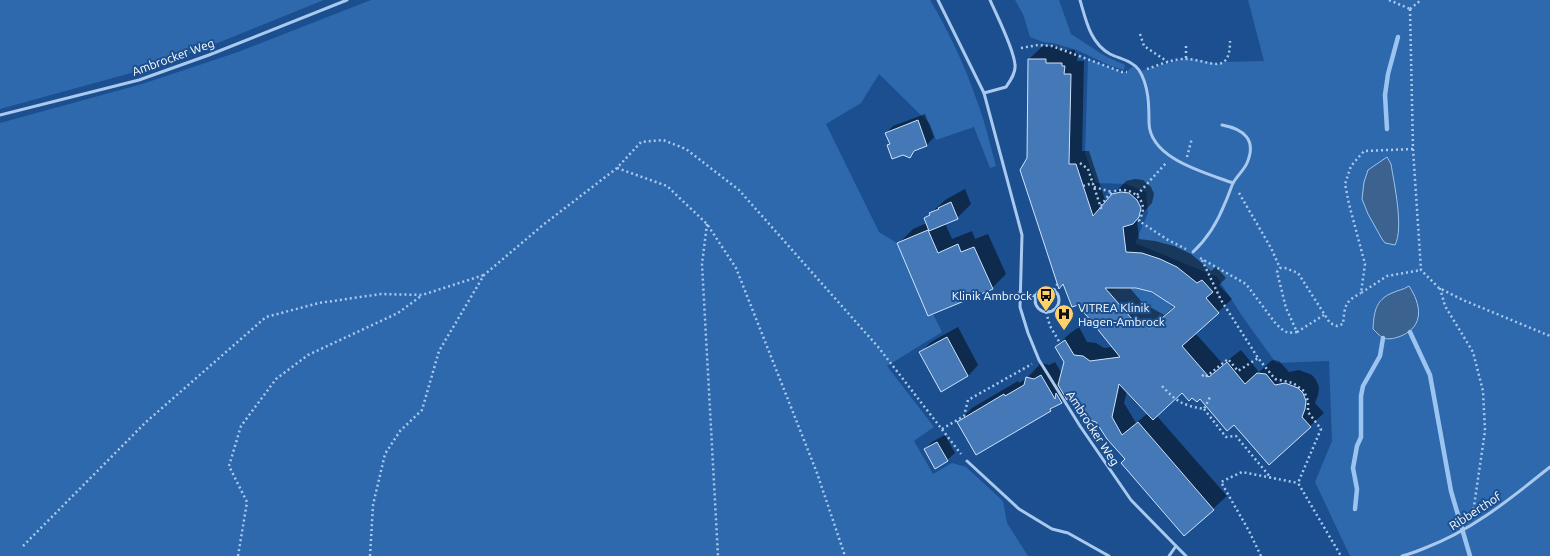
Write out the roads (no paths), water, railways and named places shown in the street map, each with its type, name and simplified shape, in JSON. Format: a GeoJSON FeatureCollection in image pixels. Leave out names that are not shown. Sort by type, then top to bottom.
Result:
{"type":"FeatureCollection","features":[{"type":"Feature","properties":{"kind":"lane","name":"Ambrocker Weg"},"geometry":{"type":"LineString","coordinates":[[0,115],[138,80],[209,55],[347,0]]}},
{"type":"Feature","properties":{"kind":"lane","name":"Ambrocker Weg"},"geometry":{"type":"LineString","coordinates":[[938,0],[984,93],[1022,235],[1019,293],[1020,307],[1028,333],[1039,360],[1080,426],[1131,500],[1186,556]]}},
{"type":"Feature","properties":{"kind":"lane"},"geometry":{"type":"LineString","coordinates":[[984,93],[1006,87],[1012,78],[1015,65],[1011,50],[990,0]]}},
{"type":"Feature","properties":{"kind":"lane"},"geometry":{"type":"LineString","coordinates":[[1080,0],[1091,35],[1095,40],[1103,49],[1135,65],[1140,71],[1147,90],[1150,110],[1150,134],[1155,143],[1171,157],[1185,165],[1233,183]]}},
{"type":"Feature","properties":{"kind":"lane"},"geometry":{"type":"LineString","coordinates":[[1193,252],[1205,240],[1225,205],[1233,183],[1247,164],[1250,148],[1249,140],[1239,129],[1222,125]]}},
{"type":"Feature","properties":{"kind":"lane"},"geometry":{"type":"LineString","coordinates":[[1048,288],[1054,290],[1060,298],[1059,304],[1052,311],[1046,312],[1037,307],[1035,302],[1036,296],[1043,289],[1048,288]]}},
{"type":"Feature","properties":{"kind":"lane"},"geometry":{"type":"LineString","coordinates":[[1019,293],[1036,296]]}},
{"type":"Feature","properties":{"kind":"lane"},"geometry":{"type":"LineString","coordinates":[[967,461],[1019,509],[1052,529],[1068,533],[1109,556]]}},
{"type":"Feature","properties":{"kind":"lane","name":"Ribberthof"},"geometry":{"type":"LineString","coordinates":[[1402,556],[1439,543],[1471,527],[1496,510],[1550,467]]}},
{"type":"Feature","properties":{"kind":"lane"},"geometry":{"type":"LineString","coordinates":[[1169,556],[1176,546]]}},
{"type":"Feature","properties":{"kind":"waterway"},"geometry":{"type":"LineString","coordinates":[[1387,129],[1385,95],[1388,74],[1398,37]]}},
{"type":"Feature","properties":{"kind":"waterway"},"geometry":{"type":"LineString","coordinates":[[1410,332],[1430,375],[1451,491],[1470,556]]}},
{"type":"Feature","properties":{"kind":"waterway"},"geometry":{"type":"LineString","coordinates":[[1355,509],[1357,489],[1353,468],[1357,446],[1361,437],[1361,396],[1363,386],[1380,356],[1383,338]]}},
{"type":"Feature","properties":{"kind":"place","name":"Klinik Ambrock"},"geometry":{"type":"Point","coordinates":[1046,312]}},
{"type":"Feature","properties":{"kind":"place","name":"VITREA Klinik Hagen-Ambrock"},"geometry":{"type":"Point","coordinates":[1064,331]}}]}
